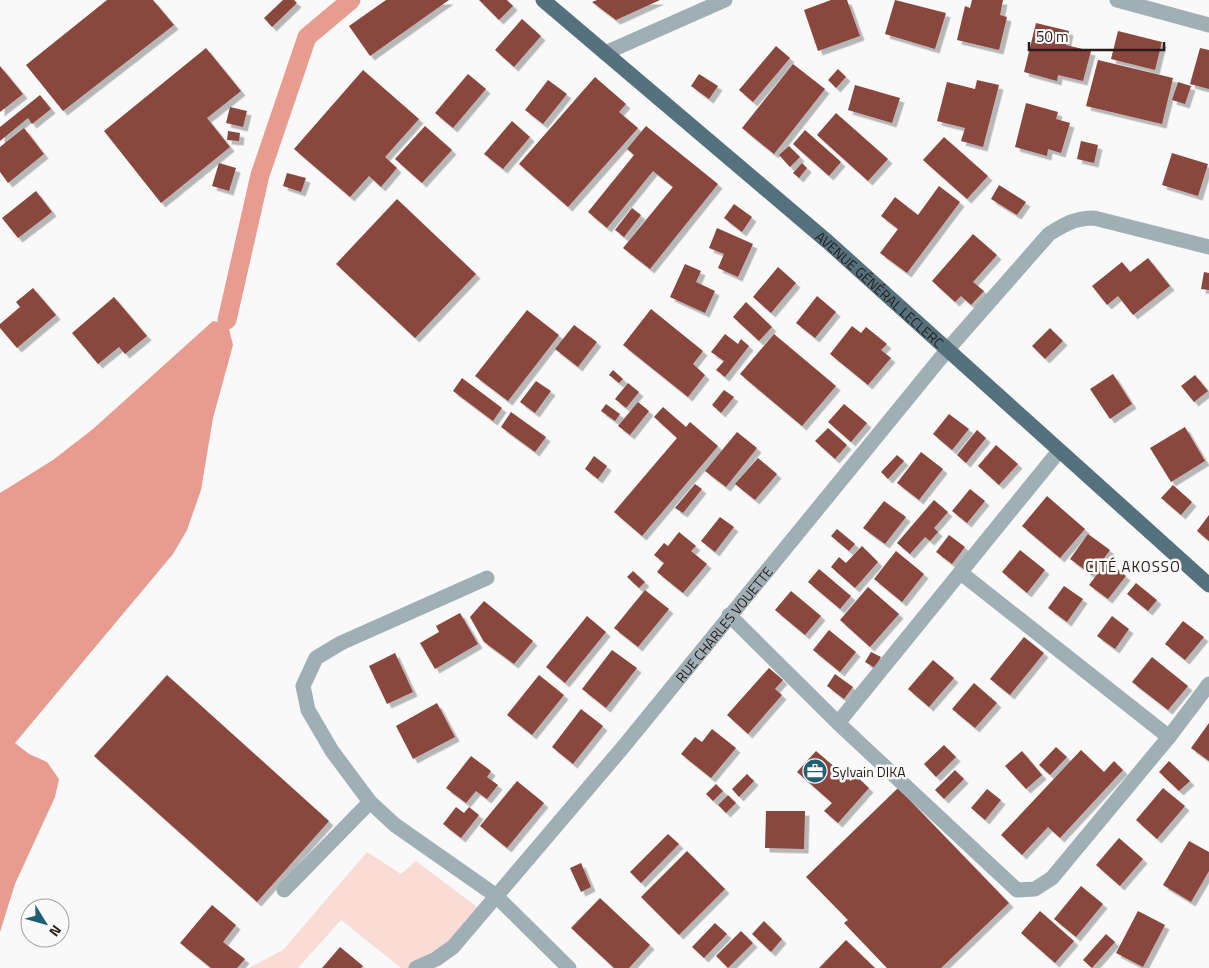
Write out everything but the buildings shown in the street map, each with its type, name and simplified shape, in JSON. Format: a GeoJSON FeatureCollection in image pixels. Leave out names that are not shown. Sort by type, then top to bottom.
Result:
{"type":"FeatureCollection","features":[{"type":"Feature","properties":{"kind":"main road","name":"AVENUE GÉNÉRAL LECLERC"},"geometry":{"type":"LineString","coordinates":[[543,0],[747,171],[948,348],[1059,451],[1209,585]]}},
{"type":"Feature","properties":{"kind":"street"},"geometry":{"type":"LineString","coordinates":[[605,53],[725,0]]}},
{"type":"Feature","properties":{"kind":"street"},"geometry":{"type":"LineString","coordinates":[[1117,0],[1209,25]]}},
{"type":"Feature","properties":{"kind":"street","name":"RUE CHARLES VOUETTE"},"geometry":{"type":"LineString","coordinates":[[416,968],[436,959],[453,946],[624,746],[948,348],[1049,234],[1067,222],[1080,218],[1094,218],[1209,247]]}},
{"type":"Feature","properties":{"kind":"street"},"geometry":{"type":"LineString","coordinates":[[838,723],[1059,451]]}},
{"type":"Feature","properties":{"kind":"street"},"geometry":{"type":"LineString","coordinates":[[961,572],[1168,736]]}},
{"type":"Feature","properties":{"kind":"street"},"geometry":{"type":"LineString","coordinates":[[488,578],[341,643],[316,658],[303,686],[308,710],[332,751],[370,802],[395,825],[495,895],[569,968]]}},
{"type":"Feature","properties":{"kind":"street"},"geometry":{"type":"LineString","coordinates":[[729,615],[838,723],[1017,890],[1035,889],[1052,878],[1209,684]]}},
{"type":"Feature","properties":{"kind":"street"},"geometry":{"type":"LineString","coordinates":[[284,890],[370,802]]}},
{"type":"Feature","properties":{"kind":"shaded area"},"geometry":{"type":"Polygon","coordinates":[[[213,321],[219,322],[229,329],[233,345],[213,418],[201,490],[187,530],[173,554],[15,743],[29,754],[47,762],[59,779],[55,797],[15,884],[0,932],[0,493],[53,460],[93,429],[213,321]]]}},
{"type":"Feature","properties":{"kind":"shaded area"},"geometry":{"type":"Polygon","coordinates":[[[367,852],[401,874],[416,861],[489,916],[444,963],[436,968],[401,968],[341,920],[298,968],[249,968],[283,950],[367,852]]]}},
{"type":"Feature","properties":{"kind":"waterway"},"geometry":{"type":"LineString","coordinates":[[227,320],[260,175],[307,37],[351,0]]}},
{"type":"Feature","properties":{"kind":"place","name":"Sylvain DIKA"},"geometry":{"type":"Point","coordinates":[815,771]}},
{"type":"Feature","properties":{"kind":"district","name":"CITÉ AKOSSO"},"geometry":{"type":"Point","coordinates":[1133,566]}}]}
